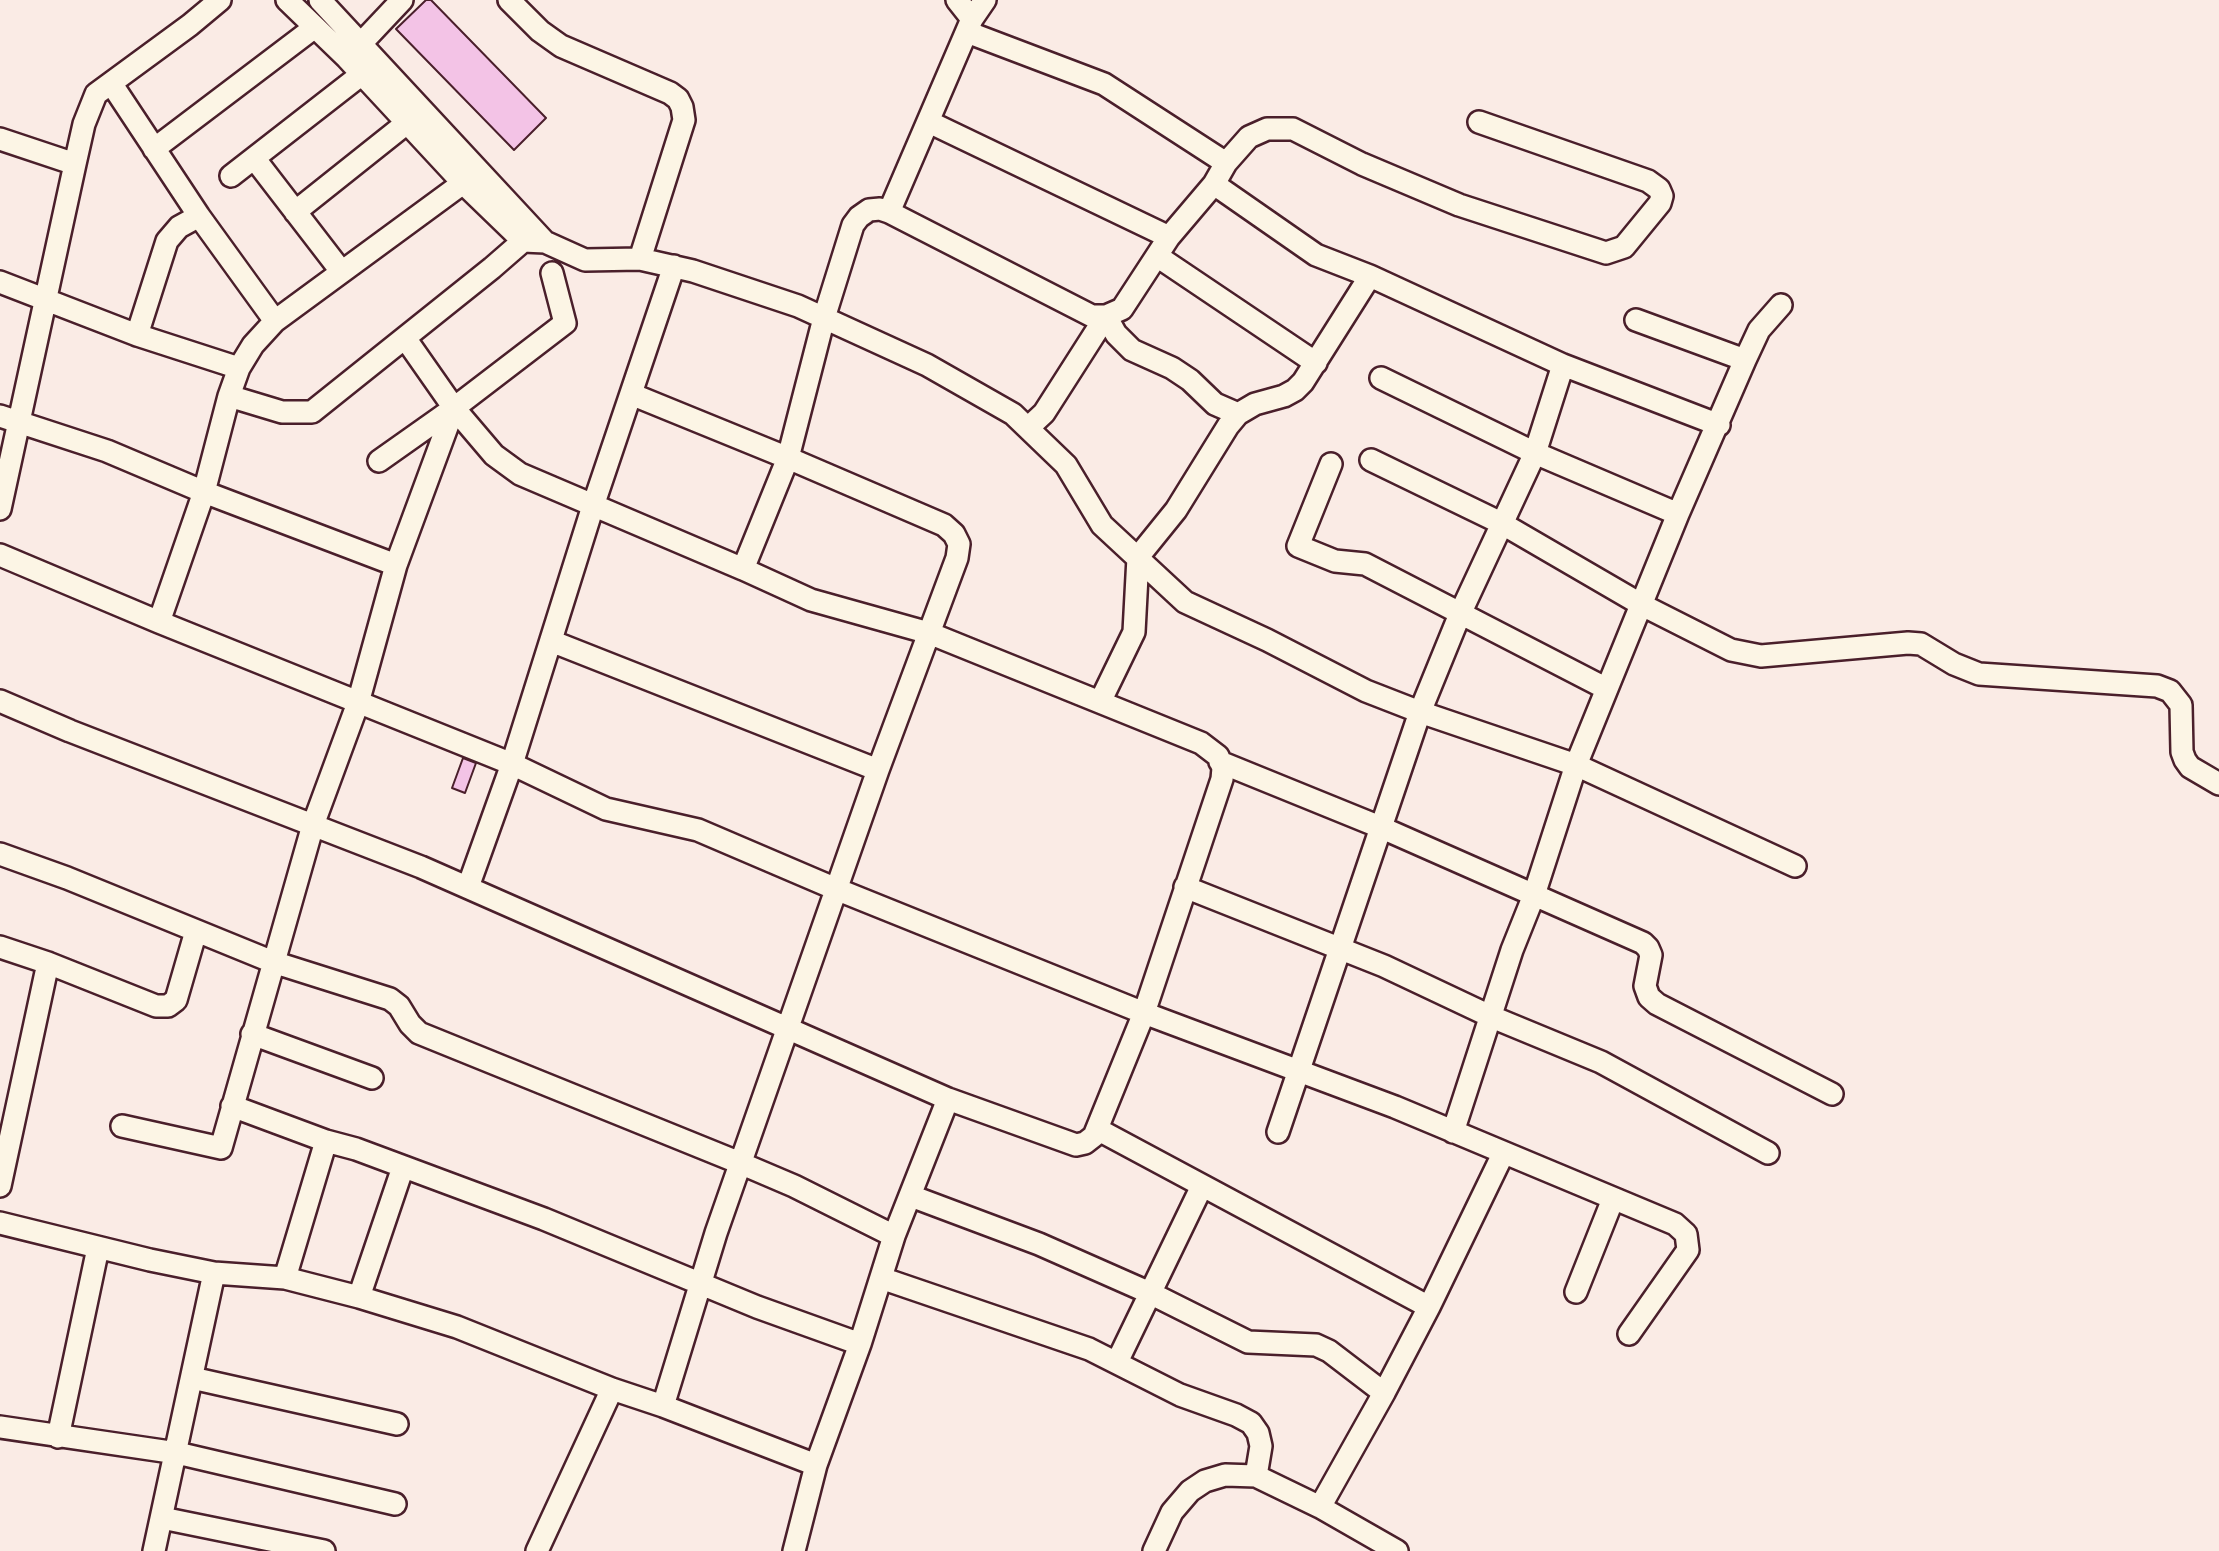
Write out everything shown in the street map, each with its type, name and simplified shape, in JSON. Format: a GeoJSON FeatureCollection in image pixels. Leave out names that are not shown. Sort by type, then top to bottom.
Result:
{"type":"FeatureCollection","features":[{"type":"Feature","properties":{"kind":"street"},"geometry":{"type":"LineString","coordinates":[[0,509],[9,419],[44,299],[84,124],[96,93],[220,0]]}},
{"type":"Feature","properties":{"kind":"street"},"geometry":{"type":"LineString","coordinates":[[287,0],[315,27],[354,51]]}},
{"type":"Feature","properties":{"kind":"street"},"geometry":{"type":"LineString","coordinates":[[320,0],[354,51],[369,68],[489,194],[534,237],[585,260],[640,259],[674,266],[798,306],[927,365],[1013,414],[1066,465],[1102,525],[1185,602],[1366,691],[1576,765],[1795,866]]}},
{"type":"Feature","properties":{"kind":"street"},"geometry":{"type":"LineString","coordinates":[[354,51],[402,0]]}},
{"type":"Feature","properties":{"kind":"street"},"geometry":{"type":"LineString","coordinates":[[509,0],[540,32],[561,46],[670,93],[678,99],[684,120],[640,259]]}},
{"type":"Feature","properties":{"kind":"street"},"geometry":{"type":"LineString","coordinates":[[957,0],[970,26],[1104,84],[1226,163]]}},
{"type":"Feature","properties":{"kind":"street"},"geometry":{"type":"LineString","coordinates":[[889,212],[970,26],[985,0]]}},
{"type":"Feature","properties":{"kind":"street"},"geometry":{"type":"LineString","coordinates":[[154,149],[315,27]]}},
{"type":"Feature","properties":{"kind":"street"},"geometry":{"type":"LineString","coordinates":[[369,68],[408,122],[463,183],[489,194]]}},
{"type":"Feature","properties":{"kind":"street"},"geometry":{"type":"LineString","coordinates":[[231,176],[369,68]]}},
{"type":"Feature","properties":{"kind":"street"},"geometry":{"type":"LineString","coordinates":[[111,83],[199,216],[275,321]]}},
{"type":"Feature","properties":{"kind":"street"},"geometry":{"type":"LineString","coordinates":[[295,212],[408,122]]}},
{"type":"Feature","properties":{"kind":"street"},"geometry":{"type":"LineString","coordinates":[[929,122],[1169,237]]}},
{"type":"Feature","properties":{"kind":"street"},"geometry":{"type":"LineString","coordinates":[[743,569],[789,458],[824,318],[853,225],[869,210],[889,212],[1092,316],[1106,316],[1122,309],[1169,237],[1214,184],[1226,163],[1249,137],[1267,129],[1293,129],[1416,188],[1606,253],[1624,247],[1660,203],[1662,196],[1659,188],[1648,181],[1479,122]]}},
{"type":"Feature","properties":{"kind":"street"},"geometry":{"type":"LineString","coordinates":[[0,139],[75,164]]}},
{"type":"Feature","properties":{"kind":"street"},"geometry":{"type":"LineString","coordinates":[[254,158],[341,271]]}},
{"type":"Feature","properties":{"kind":"street"},"geometry":{"type":"LineString","coordinates":[[159,622],[204,492],[229,396],[239,368],[253,345],[275,321],[463,183]]}},
{"type":"Feature","properties":{"kind":"street"},"geometry":{"type":"LineString","coordinates":[[1214,184],[1316,255],[1370,275],[1563,365],[1719,425]]}},
{"type":"Feature","properties":{"kind":"street"},"geometry":{"type":"LineString","coordinates":[[137,335],[167,241],[179,227],[199,216]]}},
{"type":"Feature","properties":{"kind":"street"},"geometry":{"type":"LineString","coordinates":[[229,396],[282,412],[312,412],[534,237]]}},
{"type":"Feature","properties":{"kind":"street"},"geometry":{"type":"LineString","coordinates":[[1157,256],[1315,363]]}},
{"type":"Feature","properties":{"kind":"street"},"geometry":{"type":"LineString","coordinates":[[468,887],[512,764],[593,506],[674,266]]}},
{"type":"Feature","properties":{"kind":"street"},"geometry":{"type":"LineString","coordinates":[[379,461],[454,408],[565,323],[552,273]]}},
{"type":"Feature","properties":{"kind":"street"},"geometry":{"type":"LineString","coordinates":[[1100,702],[1134,632],[1138,558],[1176,510],[1238,414],[1255,404],[1295,390],[1370,275]]}},
{"type":"Feature","properties":{"kind":"street"},"geometry":{"type":"LineString","coordinates":[[0,282],[137,335],[239,368]]}},
{"type":"Feature","properties":{"kind":"street"},"geometry":{"type":"LineString","coordinates":[[1453,1132],[1576,765],[1678,514],[1745,360],[1759,330],[1781,305]]}},
{"type":"Feature","properties":{"kind":"street"},"geometry":{"type":"LineString","coordinates":[[1106,316],[1116,334],[1132,350],[1172,368],[1190,380],[1215,404],[1238,414]]}},
{"type":"Feature","properties":{"kind":"street"},"geometry":{"type":"LineString","coordinates":[[1028,428],[1044,413],[1106,316]]}},
{"type":"Feature","properties":{"kind":"street"},"geometry":{"type":"LineString","coordinates":[[1636,320],[1745,360]]}},
{"type":"Feature","properties":{"kind":"street"},"geometry":{"type":"LineString","coordinates":[[0,701],[468,887],[948,1099],[1076,1144],[1085,1143],[1094,1136],[1144,1013],[1222,779],[1223,768],[1218,756],[1201,743],[929,633],[811,600],[520,474],[494,455],[454,408],[405,338]]}},
{"type":"Feature","properties":{"kind":"street"},"geometry":{"type":"LineString","coordinates":[[1278,1132],[1420,712],[1460,614],[1535,453],[1563,365]]}},
{"type":"Feature","properties":{"kind":"street"},"geometry":{"type":"LineString","coordinates":[[1381,378],[1535,453],[1678,514]]}},
{"type":"Feature","properties":{"kind":"street"},"geometry":{"type":"LineString","coordinates":[[631,394],[944,525],[954,534],[959,544],[957,558],[878,770],[740,1163],[663,1406]]}},
{"type":"Feature","properties":{"kind":"street"},"geometry":{"type":"LineString","coordinates":[[122,1126],[221,1148],[313,825],[358,703],[396,565],[454,408]]}},
{"type":"Feature","properties":{"kind":"street"},"geometry":{"type":"LineString","coordinates":[[9,419],[107,451],[204,492],[396,565]]}},
{"type":"Feature","properties":{"kind":"street"},"geometry":{"type":"LineString","coordinates":[[1371,460],[1502,523],[1643,605],[1715,643],[1747,654],[1761,656],[1921,644],[1954,664],[1979,674],[2157,686],[2170,691],[2181,705],[2182,752],[2185,760],[2219,784]]}},
{"type":"Feature","properties":{"kind":"street"},"geometry":{"type":"LineString","coordinates":[[1331,464],[1298,546],[1335,561],[1364,564],[1607,689]]}},
{"type":"Feature","properties":{"kind":"street"},"geometry":{"type":"LineString","coordinates":[[0,555],[512,764],[606,809],[698,830],[836,889],[1144,1013],[1298,1069],[1675,1224],[1686,1234],[1688,1250],[1629,1334]]}},
{"type":"Feature","properties":{"kind":"street"},"geometry":{"type":"LineString","coordinates":[[551,641],[878,770]]}},
{"type":"Feature","properties":{"kind":"street"},"geometry":{"type":"LineString","coordinates":[[1220,762],[1380,827],[1643,943],[1651,955],[1645,986],[1649,997],[1657,1004],[1832,1094]]}},
{"type":"Feature","properties":{"kind":"street"},"geometry":{"type":"LineString","coordinates":[[0,854],[67,878],[273,962],[390,999],[399,1006],[419,1033],[740,1163],[894,1236]]}},
{"type":"Feature","properties":{"kind":"street"},"geometry":{"type":"LineString","coordinates":[[1185,887],[1384,966],[1492,1017],[1612,1068],[1768,1153]]}},
{"type":"Feature","properties":{"kind":"street"},"geometry":{"type":"LineString","coordinates":[[0,947],[156,1006],[167,1006],[176,1000],[196,931]]}},
{"type":"Feature","properties":{"kind":"street"},"geometry":{"type":"LineString","coordinates":[[0,1186],[48,963]]}},
{"type":"Feature","properties":{"kind":"street"},"geometry":{"type":"LineString","coordinates":[[252,1034],[372,1078]]}},
{"type":"Feature","properties":{"kind":"street"},"geometry":{"type":"LineString","coordinates":[[794,1551],[816,1465],[860,1344],[894,1236],[948,1099]]}},
{"type":"Feature","properties":{"kind":"street"},"geometry":{"type":"LineString","coordinates":[[232,1107],[544,1219],[757,1307],[860,1344]]}},
{"type":"Feature","properties":{"kind":"street"},"geometry":{"type":"LineString","coordinates":[[1097,1129],[1429,1307]]}},
{"type":"Feature","properties":{"kind":"street"},"geometry":{"type":"LineString","coordinates":[[285,1279],[326,1141]]}},
{"type":"Feature","properties":{"kind":"street"},"geometry":{"type":"LineString","coordinates":[[1320,1507],[1429,1307],[1503,1154]]}},
{"type":"Feature","properties":{"kind":"street"},"geometry":{"type":"LineString","coordinates":[[359,1297],[403,1167]]}},
{"type":"Feature","properties":{"kind":"street"},"geometry":{"type":"LineString","coordinates":[[1117,1362],[1202,1186]]}},
{"type":"Feature","properties":{"kind":"street"},"geometry":{"type":"LineString","coordinates":[[911,1196],[1039,1244],[1150,1293],[1248,1342],[1316,1345],[1329,1351],[1384,1393]]}},
{"type":"Feature","properties":{"kind":"street"},"geometry":{"type":"LineString","coordinates":[[1576,1292],[1614,1199]]}},
{"type":"Feature","properties":{"kind":"street"},"geometry":{"type":"LineString","coordinates":[[0,1223],[214,1273],[285,1279],[359,1297],[457,1327],[611,1389],[663,1406],[816,1465]]}},
{"type":"Feature","properties":{"kind":"street"},"geometry":{"type":"LineString","coordinates":[[58,1437],[98,1248]]}},
{"type":"Feature","properties":{"kind":"street"},"geometry":{"type":"LineString","coordinates":[[154,1551],[214,1273]]}},
{"type":"Feature","properties":{"kind":"street"},"geometry":{"type":"LineString","coordinates":[[881,1278],[1089,1349],[1180,1395],[1236,1415],[1251,1423],[1258,1433],[1261,1446],[1256,1476]]}},
{"type":"Feature","properties":{"kind":"street"},"geometry":{"type":"LineString","coordinates":[[192,1378],[397,1424]]}},
{"type":"Feature","properties":{"kind":"street"},"geometry":{"type":"LineString","coordinates":[[537,1551],[611,1389]]}},
{"type":"Feature","properties":{"kind":"street"},"geometry":{"type":"LineString","coordinates":[[0,1427],[177,1453],[395,1504]]}},
{"type":"Feature","properties":{"kind":"street"},"geometry":{"type":"LineString","coordinates":[[1154,1551],[1172,1513],[1190,1492],[1205,1481],[1225,1475],[1256,1476],[1320,1507],[1396,1551]]}},
{"type":"Feature","properties":{"kind":"street"},"geometry":{"type":"LineString","coordinates":[[162,1518],[324,1551]]}},
{"type":"Feature","properties":{"kind":"building"},"geometry":{"type":"Polygon","coordinates":[[[426,0],[431,0],[546,118],[514,150],[396,29],[426,0]]]}},
{"type":"Feature","properties":{"kind":"building"},"geometry":{"type":"Polygon","coordinates":[[[463,758],[476,763],[465,793],[452,788],[463,758]]]}}]}
